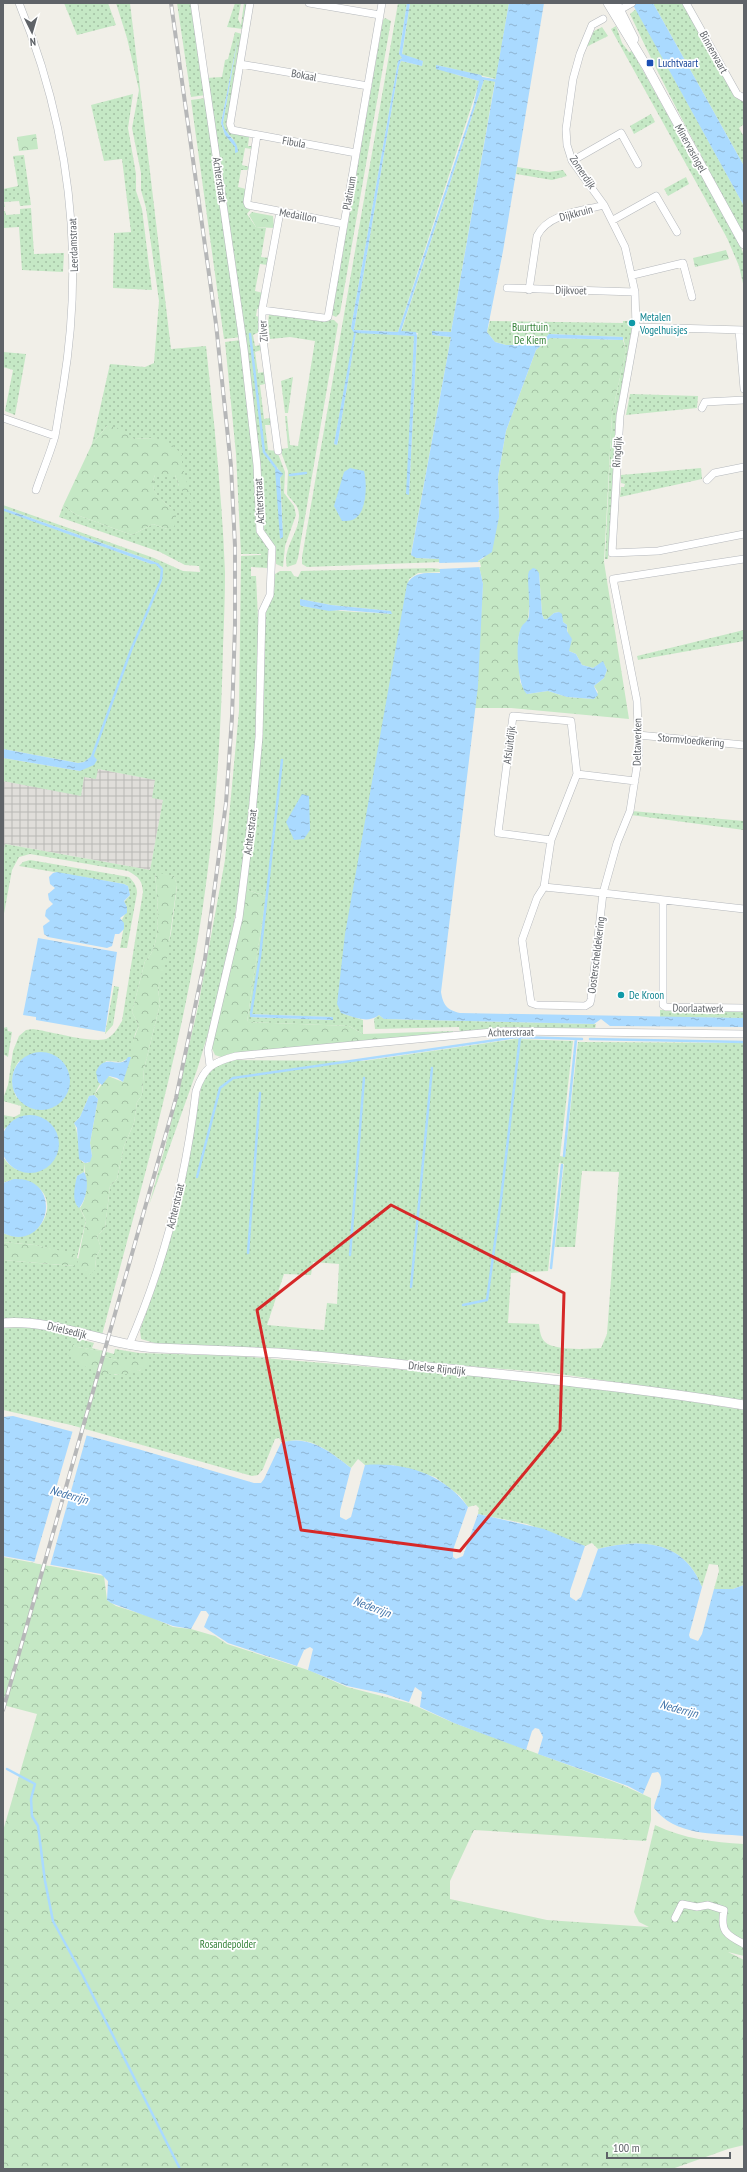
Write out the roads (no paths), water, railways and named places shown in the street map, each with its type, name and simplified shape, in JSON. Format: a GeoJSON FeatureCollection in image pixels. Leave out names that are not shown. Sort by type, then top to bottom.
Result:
{"type":"FeatureCollection","features":[{"type":"Feature","properties":{"kind":"street","name":"Leerdamstraat"},"geometry":{"type":"LineString","coordinates":[[18,3],[37,47],[58,126],[71,209],[74,286],[72,323],[55,436],[36,490]]}},
{"type":"Feature","properties":{"kind":"street","name":"Achterstraat"},"geometry":{"type":"LineString","coordinates":[[194,3],[242,333],[257,465],[260,531],[272,548],[270,595],[262,612],[261,688],[252,814],[239,918],[208,1050],[210,1066]]}},
{"type":"Feature","properties":{"kind":"street"},"geometry":{"type":"LineString","coordinates":[[240,64],[250,3]]}},
{"type":"Feature","properties":{"kind":"street"},"geometry":{"type":"LineString","coordinates":[[313,3],[380,15]]}},
{"type":"Feature","properties":{"kind":"street","name":"Platinum"},"geometry":{"type":"LineString","coordinates":[[262,310],[324,318],[328,317],[382,3]]}},
{"type":"Feature","properties":{"kind":"street","name":"Minervasingel"},"geometry":{"type":"LineString","coordinates":[[608,3],[616,9],[630,42],[638,52],[744,244]]}},
{"type":"Feature","properties":{"kind":"street","name":"Binnenvaart"},"geometry":{"type":"LineString","coordinates":[[686,3],[737,94],[744,98]]}},
{"type":"Feature","properties":{"kind":"street"},"geometry":{"type":"LineString","coordinates":[[616,9],[631,4]]}},
{"type":"Feature","properties":{"kind":"street","name":"Zomerdijk"},"geometry":{"type":"LineString","coordinates":[[603,19],[592,25],[573,79],[566,128],[567,145],[572,161],[604,205],[613,220],[625,247],[633,275],[636,327]]}},
{"type":"Feature","properties":{"kind":"street","name":"Bokaal"},"geometry":{"type":"LineString","coordinates":[[240,64],[368,86]]}},
{"type":"Feature","properties":{"kind":"street","name":"Fibula"},"geometry":{"type":"LineString","coordinates":[[240,64],[230,124],[232,130],[356,153]]}},
{"type":"Feature","properties":{"kind":"street"},"geometry":{"type":"LineString","coordinates":[[572,161],[621,134],[638,164]]}},
{"type":"Feature","properties":{"kind":"street","name":"Medaillon"},"geometry":{"type":"LineString","coordinates":[[257,135],[246,202],[252,208],[344,224]]}},
{"type":"Feature","properties":{"kind":"street"},"geometry":{"type":"LineString","coordinates":[[613,220],[656,196],[677,232]]}},
{"type":"Feature","properties":{"kind":"street","name":"Dijkkruin"},"geometry":{"type":"LineString","coordinates":[[529,290],[537,236],[542,229],[555,219],[604,205]]}},
{"type":"Feature","properties":{"kind":"street","name":"Zilver"},"geometry":{"type":"LineString","coordinates":[[278,451],[263,336],[262,310],[280,212]]}},
{"type":"Feature","properties":{"kind":"street"},"geometry":{"type":"LineString","coordinates":[[633,275],[683,263],[692,297]]}},
{"type":"Feature","properties":{"kind":"street","name":"Dijkvoet"},"geometry":{"type":"LineString","coordinates":[[507,288],[529,290],[635,292]]}},
{"type":"Feature","properties":{"kind":"street"},"geometry":{"type":"LineString","coordinates":[[636,327],[742,330],[744,389]]}},
{"type":"Feature","properties":{"kind":"street","name":"Ringdijk"},"geometry":{"type":"LineString","coordinates":[[636,327],[620,416],[612,553],[658,551],[744,534]]}},
{"type":"Feature","properties":{"kind":"street"},"geometry":{"type":"LineString","coordinates":[[702,408],[705,402],[744,400]]}},
{"type":"Feature","properties":{"kind":"street"},"geometry":{"type":"LineString","coordinates":[[3,418],[55,436]]}},
{"type":"Feature","properties":{"kind":"street"},"geometry":{"type":"LineString","coordinates":[[707,480],[714,473],[744,467]]}},
{"type":"Feature","properties":{"kind":"street","name":"Deltawerken"},"geometry":{"type":"LineString","coordinates":[[603,892],[617,843],[630,811],[639,753],[637,701],[613,579],[744,559]]}},
{"type":"Feature","properties":{"kind":"street","name":"Afsluitdijk"},"geometry":{"type":"LineString","coordinates":[[544,887],[551,840],[577,774],[571,721],[513,716],[498,833],[551,840]]}},
{"type":"Feature","properties":{"kind":"street","name":"Stormvloedkering"},"geometry":{"type":"LineString","coordinates":[[638,735],[744,745]]}},
{"type":"Feature","properties":{"kind":"street"},"geometry":{"type":"LineString","coordinates":[[577,774],[635,781]]}},
{"type":"Feature","properties":{"kind":"street"},"geometry":{"type":"LineString","coordinates":[[544,887],[603,892],[744,909]]}},
{"type":"Feature","properties":{"kind":"street","name":"Oosterscheldekering"},"geometry":{"type":"LineString","coordinates":[[544,887],[537,898],[522,940],[529,1000],[531,1003],[537,1005],[585,1006],[590,1003],[603,892]]}},
{"type":"Feature","properties":{"kind":"street","name":"Doorlaatwerk"},"geometry":{"type":"LineString","coordinates":[[663,900],[663,1005],[666,1007],[744,1008]]}},
{"type":"Feature","properties":{"kind":"street","name":"Achterstraat"},"geometry":{"type":"LineString","coordinates":[[129,1345],[150,1297],[174,1214],[196,1091],[200,1078],[210,1066],[221,1060],[236,1056],[503,1031],[744,1034]]}},
{"type":"Feature","properties":{"kind":"street","name":"Drielsedijk"},"geometry":{"type":"LineString","coordinates":[[3,1323],[25,1322],[47,1325],[129,1345]]}},
{"type":"Feature","properties":{"kind":"street","name":"Drielse Rijndijk"},"geometry":{"type":"LineString","coordinates":[[129,1345],[279,1353],[538,1378],[651,1390],[744,1405]]}},
{"type":"Feature","properties":{"kind":"street"},"geometry":{"type":"LineString","coordinates":[[675,1918],[682,1904],[697,1907],[708,1905],[724,1910],[722,1923],[725,1933],[744,1944]]}},
{"type":"Feature","properties":{"kind":"water"},"geometry":{"type":"Polygon","coordinates":[[[407,3],[410,3],[402,54],[423,61],[422,66],[401,61],[399,66],[354,330],[398,332],[473,107],[479,81],[436,69],[436,65],[481,75],[484,80],[401,331],[416,332],[417,336],[409,495],[406,494],[414,336],[356,333],[338,441],[337,445],[334,444],[354,333],[351,328],[398,61],[402,58],[399,54],[407,3]]]}},
{"type":"Feature","properties":{"kind":"water"},"geometry":{"type":"Polygon","coordinates":[[[509,3],[544,3],[503,251],[487,332],[495,342],[506,345],[533,345],[540,343],[549,334],[623,337],[623,340],[550,338],[536,350],[506,431],[498,477],[499,517],[492,552],[478,561],[483,584],[478,686],[441,992],[442,997],[446,1006],[460,1013],[744,1018],[744,1027],[610,1026],[601,1019],[594,1024],[384,1019],[379,1015],[375,1018],[365,1019],[355,1018],[341,1013],[337,1004],[345,934],[407,584],[417,575],[426,573],[440,573],[439,559],[416,558],[411,555],[451,337],[432,335],[432,331],[451,332],[509,3]]]}},
{"type":"Feature","properties":{"kind":"water"},"geometry":{"type":"Polygon","coordinates":[[[632,3],[653,3],[744,166],[744,206],[632,3]]]}},
{"type":"Feature","properties":{"kind":"water"},"geometry":{"type":"Polygon","coordinates":[[[238,37],[223,123],[226,131],[236,144],[238,152],[235,153],[235,147],[225,135],[221,123],[238,37]]]}},
{"type":"Feature","properties":{"kind":"water"},"geometry":{"type":"Polygon","coordinates":[[[276,467],[283,474],[280,478],[283,537],[280,539],[275,469],[276,467]]]}},
{"type":"Feature","properties":{"kind":"water"},"geometry":{"type":"Polygon","coordinates":[[[350,468],[364,471],[366,488],[364,502],[363,508],[357,517],[352,520],[342,521],[334,506],[344,472],[350,468]]]}},
{"type":"Feature","properties":{"kind":"water"},"geometry":{"type":"Polygon","coordinates":[[[3,508],[159,564],[151,564],[4,511],[3,508]]]}},
{"type":"Feature","properties":{"kind":"water"},"geometry":{"type":"Polygon","coordinates":[[[533,568],[539,573],[542,614],[544,619],[547,619],[554,613],[559,612],[562,614],[563,622],[567,625],[567,631],[572,639],[569,651],[576,654],[582,665],[593,668],[603,661],[607,670],[604,678],[594,686],[598,695],[594,699],[567,697],[548,691],[527,694],[524,689],[519,673],[518,642],[521,628],[528,620],[529,616],[528,575],[529,571],[533,568]]]}},
{"type":"Feature","properties":{"kind":"water"},"geometry":{"type":"Polygon","coordinates":[[[300,599],[331,605],[391,611],[392,614],[341,610],[329,611],[302,606],[300,605],[300,599]]]}},
{"type":"Feature","properties":{"kind":"water"},"geometry":{"type":"Polygon","coordinates":[[[3,749],[78,763],[84,762],[93,755],[97,760],[94,765],[80,771],[3,758],[3,749]]]}},
{"type":"Feature","properties":{"kind":"water"},"geometry":{"type":"Polygon","coordinates":[[[302,794],[309,796],[310,830],[304,839],[294,840],[286,822],[302,794]]]}},
{"type":"Feature","properties":{"kind":"water"},"geometry":{"type":"Polygon","coordinates":[[[57,872],[128,886],[130,895],[124,901],[127,907],[127,913],[120,918],[124,923],[124,929],[119,934],[115,934],[112,946],[107,948],[48,937],[44,934],[43,926],[50,921],[45,916],[46,910],[53,904],[49,900],[48,894],[55,888],[50,884],[49,877],[53,873],[57,872]]]}},
{"type":"Feature","properties":{"kind":"water"},"geometry":{"type":"Polygon","coordinates":[[[38,938],[117,952],[105,1032],[36,1020],[36,1017],[23,1015],[38,938]]]}},
{"type":"Feature","properties":{"kind":"water"},"geometry":{"type":"Polygon","coordinates":[[[250,1014],[333,1017],[333,1020],[250,1017],[250,1014]]]}},
{"type":"Feature","properties":{"kind":"water"},"geometry":{"type":"Polygon","coordinates":[[[35,1052],[47,1052],[62,1060],[70,1075],[70,1087],[62,1102],[47,1110],[35,1110],[20,1102],[12,1087],[12,1075],[20,1060],[35,1052]]]}},
{"type":"Feature","properties":{"kind":"water"},"geometry":{"type":"Polygon","coordinates":[[[128,1057],[131,1057],[123,1082],[117,1078],[109,1076],[102,1085],[98,1082],[96,1072],[99,1066],[108,1062],[125,1061],[128,1057]]]}},
{"type":"Feature","properties":{"kind":"water"},"geometry":{"type":"Polygon","coordinates":[[[94,1095],[98,1099],[90,1143],[92,1156],[90,1162],[85,1163],[79,1159],[77,1128],[74,1123],[80,1117],[89,1096],[94,1095]]]}},
{"type":"Feature","properties":{"kind":"water"},"geometry":{"type":"Polygon","coordinates":[[[30,1115],[41,1117],[54,1128],[57,1133],[59,1144],[57,1155],[46,1168],[41,1171],[30,1173],[19,1171],[6,1160],[3,1155],[1,1144],[3,1133],[14,1120],[19,1117],[30,1115]]]}},
{"type":"Feature","properties":{"kind":"water"},"geometry":{"type":"Polygon","coordinates":[[[84,1172],[87,1180],[87,1186],[84,1201],[79,1208],[74,1197],[75,1188],[77,1176],[84,1172]]]}},
{"type":"Feature","properties":{"kind":"water"},"geometry":{"type":"Polygon","coordinates":[[[14,1179],[30,1182],[41,1190],[46,1201],[45,1214],[40,1225],[31,1234],[19,1237],[3,1233],[3,1183],[14,1179]]]}},
{"type":"Feature","properties":{"kind":"water","name":"Nederrijn"},"geometry":{"type":"Polygon","coordinates":[[[13,1416],[138,1449],[254,1483],[261,1483],[264,1479],[281,1443],[301,1441],[310,1443],[319,1446],[351,1468],[340,1511],[340,1517],[346,1520],[351,1517],[365,1465],[395,1466],[422,1472],[447,1486],[468,1507],[453,1550],[453,1557],[456,1559],[463,1556],[478,1514],[544,1529],[585,1546],[570,1591],[570,1597],[576,1601],[581,1597],[598,1549],[629,1544],[659,1546],[672,1551],[684,1560],[694,1571],[702,1587],[689,1635],[690,1638],[698,1641],[702,1634],[714,1589],[733,1589],[744,1585],[744,1836],[695,1831],[673,1824],[663,1817],[654,1808],[661,1785],[658,1772],[652,1773],[643,1794],[628,1786],[538,1754],[543,1737],[539,1729],[535,1728],[532,1731],[526,1750],[454,1723],[420,1707],[422,1692],[415,1687],[409,1702],[385,1694],[347,1686],[308,1670],[313,1649],[310,1647],[304,1650],[297,1666],[228,1643],[204,1627],[209,1615],[206,1611],[201,1611],[191,1629],[173,1626],[111,1603],[107,1600],[108,1581],[101,1574],[3,1556],[3,1417],[13,1416]]]}},
{"type":"Feature","properties":{"kind":"waterway"},"geometry":{"type":"LineString","coordinates":[[481,78],[498,81]]}},
{"type":"Feature","properties":{"kind":"waterway"},"geometry":{"type":"LineString","coordinates":[[250,334],[264,452],[276,468]]}},
{"type":"Feature","properties":{"kind":"waterway"},"geometry":{"type":"LineString","coordinates":[[290,475],[306,473]]}},
{"type":"Feature","properties":{"kind":"waterway"},"geometry":{"type":"LineString","coordinates":[[92,757],[131,650],[161,580],[162,569],[157,564]]}},
{"type":"Feature","properties":{"kind":"waterway"},"geometry":{"type":"LineString","coordinates":[[251,1014],[260,956],[282,760]]}},
{"type":"Feature","properties":{"kind":"waterway"},"geometry":{"type":"LineString","coordinates":[[197,1177],[220,1088],[233,1078],[517,1037],[582,1039]]}},
{"type":"Feature","properties":{"kind":"waterway"},"geometry":{"type":"LineString","coordinates":[[463,1305],[487,1300],[501,1199],[520,1037]]}},
{"type":"Feature","properties":{"kind":"waterway"},"geometry":{"type":"LineString","coordinates":[[564,1156],[576,1039]]}},
{"type":"Feature","properties":{"kind":"waterway"},"geometry":{"type":"LineString","coordinates":[[590,1039],[744,1042]]}},
{"type":"Feature","properties":{"kind":"waterway"},"geometry":{"type":"LineString","coordinates":[[411,1287],[432,1068]]}},
{"type":"Feature","properties":{"kind":"waterway"},"geometry":{"type":"LineString","coordinates":[[350,1255],[364,1078]]}},
{"type":"Feature","properties":{"kind":"waterway"},"geometry":{"type":"LineString","coordinates":[[248,1253],[260,1093]]}},
{"type":"Feature","properties":{"kind":"waterway"},"geometry":{"type":"LineString","coordinates":[[551,1268],[562,1165]]}},
{"type":"Feature","properties":{"kind":"waterway"},"geometry":{"type":"LineString","coordinates":[[7,1769],[35,1784],[31,1799],[32,1816],[38,1826],[45,1881],[53,1921],[83,1976],[180,2169]]}},
{"type":"Feature","properties":{"kind":"railway"},"geometry":{"type":"LineString","coordinates":[[3,1710],[176,1098],[205,959],[226,803],[232,717],[235,625],[235,546],[231,466],[216,324],[171,3]]}},
{"type":"Feature","properties":{"kind":"place","name":"Luchtvaart"},"geometry":{"type":"Point","coordinates":[650,63]}},
{"type":"Feature","properties":{"kind":"place","name":"Metalen Vogelhuisjes"},"geometry":{"type":"Point","coordinates":[632,323]}},
{"type":"Feature","properties":{"kind":"place","name":"De Kroon"},"geometry":{"type":"Point","coordinates":[621,995]}},
{"type":"Feature","properties":{"kind":"park label","name":"Buurttuin De Kiem"},"geometry":{"type":"Point","coordinates":[530,333]}},
{"type":"Feature","properties":{"kind":"park label","name":"Rosandepolder"},"geometry":{"type":"Point","coordinates":[228,1944]}}]}
